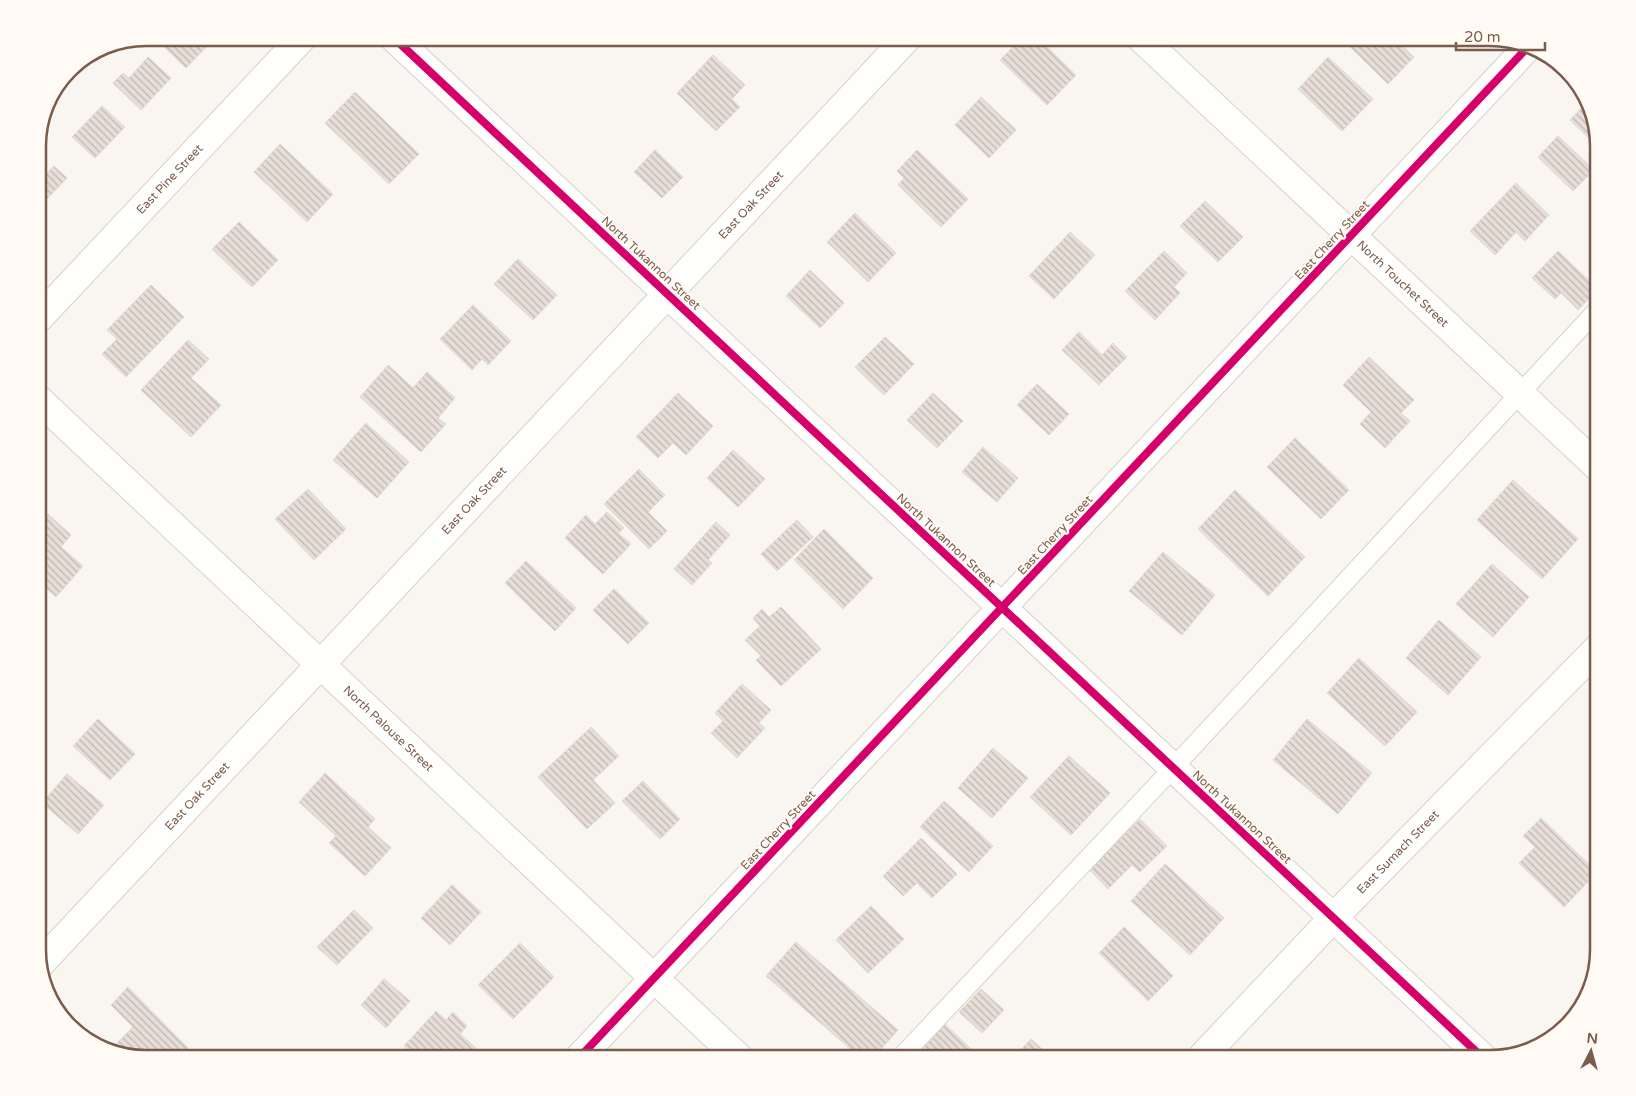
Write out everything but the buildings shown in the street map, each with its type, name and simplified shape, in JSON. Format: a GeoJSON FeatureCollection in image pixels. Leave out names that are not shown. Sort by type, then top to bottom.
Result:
{"type":"FeatureCollection","features":[{"type":"Feature","properties":{"kind":"street","name":"East Pine Street"},"geometry":{"type":"LineString","coordinates":[[46,310],[294,46]]}},
{"type":"Feature","properties":{"kind":"street","name":"North Tukannon Street"},"geometry":{"type":"LineString","coordinates":[[403,46],[1474,1050]]}},
{"type":"Feature","properties":{"kind":"street","name":"East Oak Street"},"geometry":{"type":"LineString","coordinates":[[46,957],[900,46]]}},
{"type":"Feature","properties":{"kind":"street","name":"North Touchet Street"},"geometry":{"type":"LineString","coordinates":[[1151,46],[1590,459]]}},
{"type":"Feature","properties":{"kind":"street","name":"East Cherry Street"},"geometry":{"type":"LineString","coordinates":[[589,1050],[654,978],[1523,52]]}},
{"type":"Feature","properties":{"kind":"street","name":"North Palouse Street"},"geometry":{"type":"LineString","coordinates":[[46,407],[730,1050]]}},
{"type":"Feature","properties":{"kind":"street","name":"East Sumach Street"},"geometry":{"type":"LineString","coordinates":[[1209,1050],[1333,918],[1590,656]]}},
{"type":"Feature","properties":{"kind":"lane"},"geometry":{"type":"LineString","coordinates":[[908,1050],[1173,768],[1590,318]]}},
{"type":"Feature","properties":{"kind":"cycle path"},"geometry":{"type":"LineString","coordinates":[[403,46],[1474,1050]]}},
{"type":"Feature","properties":{"kind":"cycle path"},"geometry":{"type":"LineString","coordinates":[[587,1050],[1523,52]]}}]}
